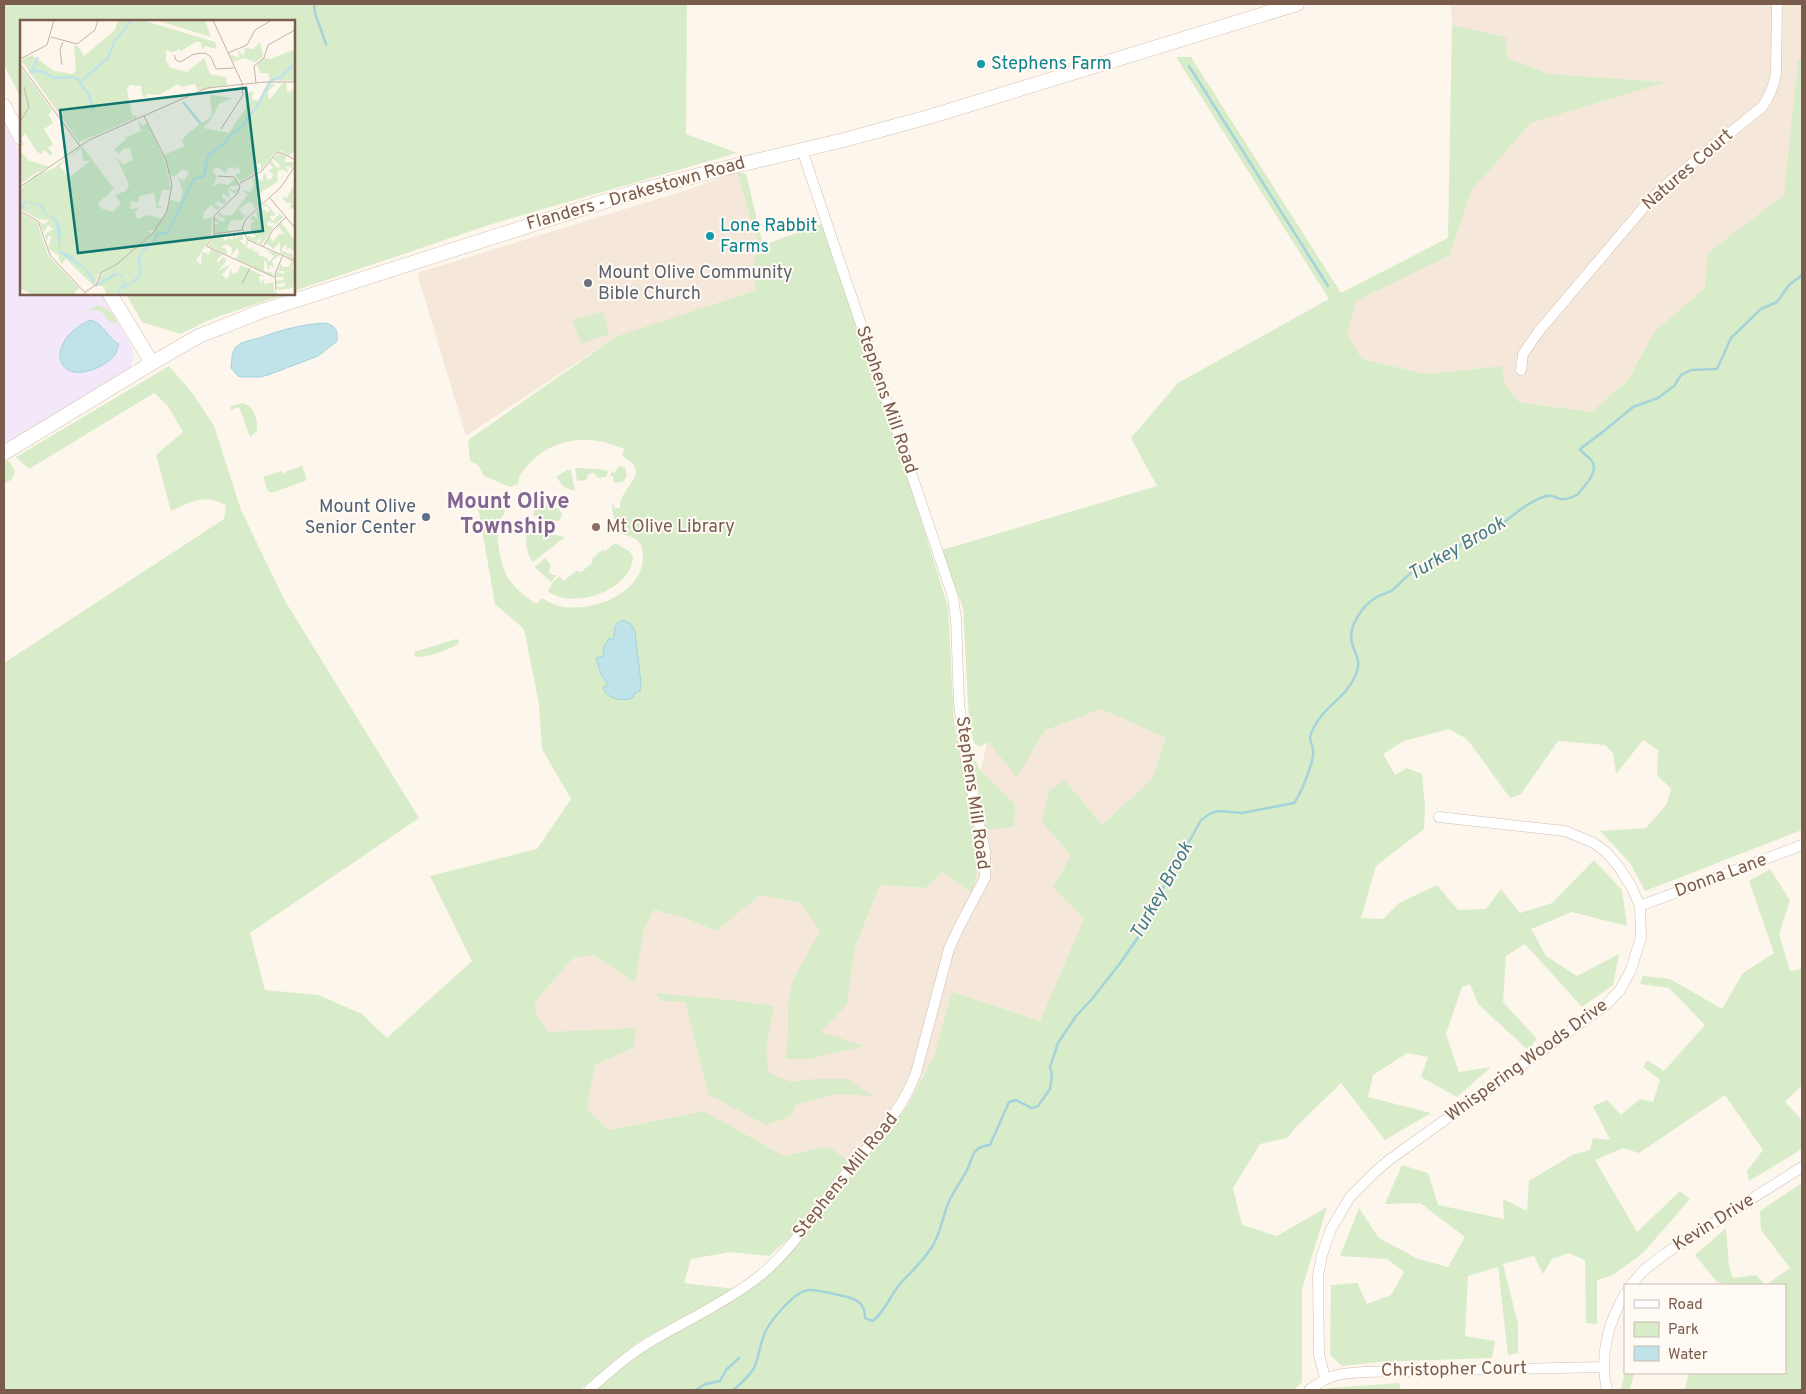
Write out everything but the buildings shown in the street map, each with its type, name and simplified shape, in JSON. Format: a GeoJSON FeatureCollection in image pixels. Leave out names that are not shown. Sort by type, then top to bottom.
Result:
{"type":"FeatureCollection","features":[{"type":"Feature","properties":{"kind":"street","name":"Flanders - Drakestown Road"},"geometry":{"type":"LineString","coordinates":[[4,453],[200,336],[271,308],[634,192],[722,168],[802,150],[932,116],[1297,4]]}},
{"type":"Feature","properties":{"kind":"street","name":"Natures Court"},"geometry":{"type":"LineString","coordinates":[[1521,370],[1523,354],[1539,331],[1650,200],[1762,107],[1774,83],[1776,73],[1777,4]]}},
{"type":"Feature","properties":{"kind":"street"},"geometry":{"type":"LineString","coordinates":[[4,106],[20,136]]}},
{"type":"Feature","properties":{"kind":"street","name":"Stephens Mill Road"},"geometry":{"type":"LineString","coordinates":[[589,1390],[645,1345],[725,1301],[772,1266],[896,1113],[910,1092],[949,949],[985,878],[985,851],[967,767],[959,703],[956,619],[953,597],[802,150]]}},
{"type":"Feature","properties":{"kind":"street"},"geometry":{"type":"LineString","coordinates":[[111,295],[152,363]]}},
{"type":"Feature","properties":{"kind":"street","name":"Whispering Woods Drive"},"geometry":{"type":"LineString","coordinates":[[1325,1378],[1318,1354],[1318,1276],[1322,1255],[1331,1229],[1350,1197],[1389,1160],[1607,1004],[1620,990],[1631,970],[1641,937],[1640,906],[1631,886],[1619,867],[1606,852],[1594,843],[1565,831],[1439,817]]}},
{"type":"Feature","properties":{"kind":"street","name":"Donna Lane"},"geometry":{"type":"LineString","coordinates":[[1640,906],[1802,845]]}},
{"type":"Feature","properties":{"kind":"street","name":"Kevin Drive"},"geometry":{"type":"LineString","coordinates":[[1632,1284],[1644,1270],[1666,1253],[1802,1167]]}},
{"type":"Feature","properties":{"kind":"street"},"geometry":{"type":"LineString","coordinates":[[1607,1390],[1604,1367],[1607,1338],[1618,1306],[1624,1296]]}},
{"type":"Feature","properties":{"kind":"street","name":"Christopher Court"},"geometry":{"type":"LineString","coordinates":[[1309,1390],[1325,1378],[1335,1374],[1604,1367]]}},
{"type":"Feature","properties":{"kind":"shaded area"},"geometry":{"type":"Polygon","coordinates":[[[1451,4],[1802,4],[1802,57],[1798,60],[1785,195],[1709,253],[1706,288],[1654,332],[1628,380],[1591,412],[1519,402],[1505,385],[1501,366],[1426,374],[1362,359],[1347,334],[1356,301],[1449,256],[1472,190],[1531,123],[1665,82],[1549,74],[1506,58],[1506,37],[1452,25],[1451,4]]]}},
{"type":"Feature","properties":{"kind":"shaded area"},"geometry":{"type":"Polygon","coordinates":[[[4,122],[20,153],[20,295],[103,295],[132,348],[134,357],[130,369],[4,445],[4,122]]]}},
{"type":"Feature","properties":{"kind":"shaded area"},"geometry":{"type":"Polygon","coordinates":[[[737,172],[758,244],[753,268],[756,290],[617,336],[466,436],[417,273],[687,190],[737,172]]]}},
{"type":"Feature","properties":{"kind":"shaded area"},"geometry":{"type":"Polygon","coordinates":[[[1101,709],[1166,738],[1152,780],[1102,825],[1065,780],[1042,822],[1071,856],[1053,887],[1085,919],[1040,1021],[952,992],[934,1056],[907,1107],[856,1169],[828,1146],[784,1156],[704,1111],[609,1130],[587,1109],[595,1065],[633,1048],[571,1032],[548,1033],[537,1015],[535,1002],[573,958],[594,955],[635,983],[644,929],[653,910],[685,918],[716,931],[761,895],[801,903],[820,931],[793,979],[847,1004],[855,947],[880,885],[926,888],[943,872],[972,892],[986,830],[1014,827],[1015,804],[981,771],[987,741],[1044,731],[1101,709]]]}},
{"type":"Feature","properties":{"kind":"green space"},"geometry":{"type":"Polygon","coordinates":[[[4,4],[687,4],[686,134],[737,153],[492,224],[295,291],[295,20],[20,20],[20,96],[4,65],[4,4]]]}},
{"type":"Feature","properties":{"kind":"green space"},"geometry":{"type":"Polygon","coordinates":[[[1452,25],[1506,37],[1507,58],[1549,74],[1666,82],[1531,123],[1472,190],[1449,256],[1356,301],[1347,334],[1362,359],[1426,374],[1502,366],[1505,385],[1519,402],[1591,412],[1628,380],[1654,332],[1705,288],[1708,253],[1784,195],[1798,60],[1802,57],[1802,830],[1645,891],[1630,863],[1600,831],[1646,828],[1667,804],[1671,789],[1657,775],[1658,750],[1643,740],[1616,774],[1613,753],[1605,745],[1558,741],[1521,794],[1510,798],[1467,739],[1449,729],[1404,741],[1383,754],[1395,775],[1407,768],[1422,774],[1425,806],[1424,829],[1376,866],[1361,918],[1383,919],[1399,903],[1437,885],[1458,910],[1486,909],[1501,889],[1520,913],[1552,903],[1594,860],[1622,890],[1627,926],[1572,912],[1531,929],[1546,956],[1577,976],[1619,954],[1613,985],[1582,1007],[1525,944],[1506,956],[1503,1002],[1537,1039],[1528,1050],[1478,1004],[1470,984],[1462,987],[1446,1034],[1459,1072],[1491,1067],[1457,1097],[1421,1077],[1428,1057],[1407,1053],[1373,1075],[1368,1097],[1431,1113],[1385,1140],[1341,1083],[1287,1138],[1260,1144],[1233,1188],[1242,1225],[1277,1236],[1327,1207],[1302,1289],[1302,1382],[1294,1390],[594,1390],[652,1345],[705,1317],[747,1291],[816,1220],[907,1107],[934,1056],[952,992],[1040,1021],[1084,919],[1053,887],[1071,856],[1042,822],[1049,791],[1065,780],[1102,825],[1152,779],[1166,738],[1101,709],[1044,731],[1017,777],[988,742],[980,747],[974,743],[969,721],[963,608],[942,550],[1157,486],[1131,438],[1178,383],[1329,299],[1176,57],[1191,57],[1341,293],[1448,238],[1452,25]]]}},
{"type":"Feature","properties":{"kind":"green space"},"geometry":{"type":"Polygon","coordinates":[[[737,172],[746,174],[763,245],[822,224],[914,497],[948,607],[954,721],[979,860],[973,893],[943,872],[926,888],[880,885],[855,947],[847,1004],[821,1032],[865,1046],[808,1059],[786,1059],[788,1005],[793,979],[820,931],[801,903],[761,895],[716,931],[685,918],[654,910],[644,929],[635,983],[594,955],[573,958],[535,1002],[537,1015],[548,1032],[637,1028],[633,1048],[595,1065],[587,1109],[609,1130],[704,1111],[784,1156],[828,1146],[848,1161],[791,1236],[769,1256],[730,1252],[691,1259],[684,1283],[735,1289],[635,1344],[580,1390],[4,1390],[4,663],[224,519],[226,505],[204,499],[171,511],[156,455],[183,432],[168,406],[154,393],[29,469],[16,457],[169,366],[193,394],[214,426],[241,510],[285,601],[419,818],[250,933],[265,990],[318,995],[362,1014],[387,1038],[472,961],[430,876],[537,849],[571,799],[542,749],[539,704],[524,629],[495,604],[477,501],[486,499],[505,510],[498,526],[499,551],[504,568],[510,581],[522,594],[537,604],[542,598],[556,605],[583,607],[611,599],[623,592],[633,582],[640,571],[643,558],[639,542],[619,533],[617,520],[614,519],[612,506],[614,503],[614,508],[620,508],[621,500],[635,475],[635,469],[631,463],[622,456],[624,449],[600,441],[588,440],[563,443],[541,453],[524,469],[519,477],[518,484],[510,487],[484,476],[478,465],[470,461],[468,440],[617,336],[756,290],[753,268],[758,244],[737,172]]]}},
{"type":"Feature","properties":{"kind":"green space"},"geometry":{"type":"Polygon","coordinates":[[[127,295],[283,295],[214,318],[180,334],[142,322],[127,295]]]}},
{"type":"Feature","properties":{"kind":"green space"},"geometry":{"type":"Polygon","coordinates":[[[97,306],[107,309],[117,322],[113,323],[100,311],[86,311],[97,306]]]}},
{"type":"Feature","properties":{"kind":"green space"},"geometry":{"type":"Polygon","coordinates":[[[603,312],[609,334],[581,344],[572,320],[603,312]]]}},
{"type":"Feature","properties":{"kind":"green space"},"geometry":{"type":"Polygon","coordinates":[[[242,403],[250,407],[257,422],[257,431],[250,437],[239,407],[230,410],[231,406],[242,403]]]}},
{"type":"Feature","properties":{"kind":"green space"},"geometry":{"type":"Polygon","coordinates":[[[8,460],[15,471],[12,479],[4,484],[4,462],[8,460]]]}},
{"type":"Feature","properties":{"kind":"green space"},"geometry":{"type":"Polygon","coordinates":[[[302,466],[307,480],[272,493],[268,491],[263,477],[281,471],[284,475],[285,472],[302,466]]]}},
{"type":"Feature","properties":{"kind":"green space"},"geometry":{"type":"Polygon","coordinates":[[[619,466],[625,468],[627,476],[623,482],[614,483],[613,476],[610,476],[612,471],[614,473],[619,466]]]}},
{"type":"Feature","properties":{"kind":"green space"},"geometry":{"type":"Polygon","coordinates":[[[575,469],[608,471],[606,477],[598,478],[594,473],[589,474],[586,480],[577,481],[575,469]]]}},
{"type":"Feature","properties":{"kind":"green space"},"geometry":{"type":"Polygon","coordinates":[[[567,470],[571,470],[575,491],[564,487],[556,477],[567,470]]]}},
{"type":"Feature","properties":{"kind":"green space"},"geometry":{"type":"Polygon","coordinates":[[[539,500],[559,509],[562,514],[560,520],[553,522],[533,515],[539,500]]]}},
{"type":"Feature","properties":{"kind":"green space"},"geometry":{"type":"Polygon","coordinates":[[[528,525],[547,533],[565,537],[533,562],[528,554],[526,545],[528,525]]]}},
{"type":"Feature","properties":{"kind":"green space"},"geometry":{"type":"Polygon","coordinates":[[[615,543],[629,551],[633,557],[630,569],[623,579],[612,588],[585,598],[571,599],[559,597],[548,591],[559,576],[564,581],[576,571],[581,572],[592,563],[593,558],[602,550],[605,551],[615,543]]]}},
{"type":"Feature","properties":{"kind":"green space"},"geometry":{"type":"Polygon","coordinates":[[[545,558],[551,565],[549,571],[552,575],[557,575],[551,582],[535,567],[545,558]]]}},
{"type":"Feature","properties":{"kind":"green space"},"geometry":{"type":"Polygon","coordinates":[[[456,639],[459,640],[458,644],[449,649],[424,657],[415,656],[414,652],[456,639]]]}},
{"type":"Feature","properties":{"kind":"green space"},"geometry":{"type":"Polygon","coordinates":[[[972,755],[981,771],[1015,804],[1014,827],[986,830],[972,755]]]}},
{"type":"Feature","properties":{"kind":"green space"},"geometry":{"type":"Polygon","coordinates":[[[1770,869],[1790,900],[1779,934],[1790,971],[1802,969],[1802,1085],[1785,1102],[1802,1120],[1802,1149],[1749,1181],[1747,1171],[1763,1150],[1725,1095],[1639,1153],[1623,1148],[1595,1160],[1637,1232],[1680,1191],[1690,1199],[1643,1253],[1613,1275],[1597,1280],[1597,1324],[1586,1323],[1585,1260],[1569,1253],[1552,1259],[1543,1274],[1534,1256],[1503,1264],[1518,1324],[1518,1353],[1508,1355],[1498,1267],[1468,1276],[1465,1336],[1495,1341],[1492,1358],[1378,1362],[1342,1366],[1330,1355],[1331,1285],[1357,1283],[1367,1304],[1391,1295],[1404,1272],[1387,1259],[1340,1256],[1359,1208],[1379,1238],[1418,1259],[1448,1267],[1465,1237],[1420,1203],[1385,1204],[1402,1165],[1428,1173],[1438,1205],[1504,1219],[1503,1199],[1527,1211],[1529,1181],[1572,1155],[1590,1150],[1593,1138],[1610,1140],[1593,1106],[1607,1100],[1621,1115],[1640,1099],[1653,1102],[1660,1080],[1643,1067],[1647,1060],[1664,1071],[1705,1025],[1669,988],[1640,984],[1643,976],[1670,979],[1722,1009],[1743,973],[1774,953],[1749,881],[1770,869]]]}},
{"type":"Feature","properties":{"kind":"green space"},"geometry":{"type":"Polygon","coordinates":[[[655,993],[774,1006],[766,1049],[769,1073],[792,1082],[815,1079],[847,1079],[873,1096],[836,1094],[796,1105],[791,1116],[766,1125],[709,1095],[685,1002],[661,1001],[655,993]]]}},
{"type":"Feature","properties":{"kind":"green space"},"geometry":{"type":"Polygon","coordinates":[[[1802,1183],[1802,1390],[1685,1390],[1689,1374],[1786,1374],[1786,1284],[1767,1284],[1790,1268],[1761,1230],[1760,1211],[1802,1183]]]}},
{"type":"Feature","properties":{"kind":"green space"},"geometry":{"type":"Polygon","coordinates":[[[1726,1228],[1729,1266],[1733,1278],[1756,1275],[1764,1284],[1726,1284],[1717,1282],[1695,1255],[1726,1228]]]}},
{"type":"Feature","properties":{"kind":"green space"},"geometry":{"type":"Polygon","coordinates":[[[1624,1374],[1634,1374],[1630,1390],[1621,1390],[1624,1374]]]}},
{"type":"Feature","properties":{"kind":"green space"},"geometry":{"type":"Polygon","coordinates":[[[1399,1383],[1401,1390],[1322,1390],[1329,1388],[1399,1383]]]}},
{"type":"Feature","properties":{"kind":"water"},"geometry":{"type":"Polygon","coordinates":[[[90,320],[99,324],[119,344],[116,353],[112,359],[99,367],[84,372],[72,372],[64,367],[60,360],[61,350],[65,340],[75,329],[90,320]]]}},
{"type":"Feature","properties":{"kind":"water"},"geometry":{"type":"Polygon","coordinates":[[[326,323],[336,329],[337,341],[318,356],[260,377],[241,377],[231,368],[234,351],[242,343],[275,332],[326,323]]]}},
{"type":"Feature","properties":{"kind":"water"},"geometry":{"type":"Polygon","coordinates":[[[623,620],[631,624],[635,632],[641,683],[640,691],[635,693],[633,698],[624,700],[615,699],[605,691],[603,687],[608,685],[601,674],[596,658],[603,656],[604,647],[609,638],[613,640],[617,623],[623,620]]]}},
{"type":"Feature","properties":{"kind":"waterway"},"geometry":{"type":"LineString","coordinates":[[314,4],[315,13],[326,44]]}},
{"type":"Feature","properties":{"kind":"waterway"},"geometry":{"type":"LineString","coordinates":[[1189,66],[1328,286]]}},
{"type":"Feature","properties":{"kind":"waterway","name":"Turkey Brook"},"geometry":{"type":"LineString","coordinates":[[733,1390],[745,1380],[754,1368],[764,1335],[771,1323],[789,1301],[803,1292],[817,1290],[851,1298],[861,1304],[865,1318],[873,1321],[881,1313],[893,1293],[932,1247],[950,1199],[967,1170],[974,1153],[979,1148],[990,1145],[1009,1102],[1016,1100],[1032,1108],[1038,1106],[1050,1089],[1052,1075],[1050,1067],[1058,1043],[1076,1016],[1121,962],[1141,933],[1145,915],[1167,882],[1201,820],[1211,813],[1219,811],[1242,813],[1294,803],[1312,762],[1311,733],[1317,721],[1351,684],[1358,669],[1351,634],[1359,614],[1366,606],[1377,597],[1391,591],[1415,570],[1448,555],[1466,541],[1484,537],[1535,501],[1548,496],[1563,499],[1577,495],[1590,479],[1594,469],[1594,464],[1580,449],[1633,407],[1658,398],[1674,386],[1681,375],[1691,370],[1717,369],[1731,338],[1761,309],[1777,302],[1789,285],[1802,275]]}},
{"type":"Feature","properties":{"kind":"waterway"},"geometry":{"type":"LineString","coordinates":[[695,1390],[706,1384],[720,1381],[726,1370],[739,1358]]}},
{"type":"Feature","properties":{"kind":"place","name":"Stephens Farm"},"geometry":{"type":"Point","coordinates":[981,64]}},
{"type":"Feature","properties":{"kind":"place","name":"Lone Rabbit Farms"},"geometry":{"type":"Point","coordinates":[710,236]}},
{"type":"Feature","properties":{"kind":"place","name":"Mount Olive Community Bible Church"},"geometry":{"type":"Point","coordinates":[588,283]}},
{"type":"Feature","properties":{"kind":"place","name":"Mount Olive Senior Center"},"geometry":{"type":"Point","coordinates":[426,517]}},
{"type":"Feature","properties":{"kind":"place","name":"Mt Olive Library"},"geometry":{"type":"Point","coordinates":[596,527]}},
{"type":"Feature","properties":{"kind":"district","name":"Mount Olive Township"},"geometry":{"type":"Point","coordinates":[508,514]}}]}
